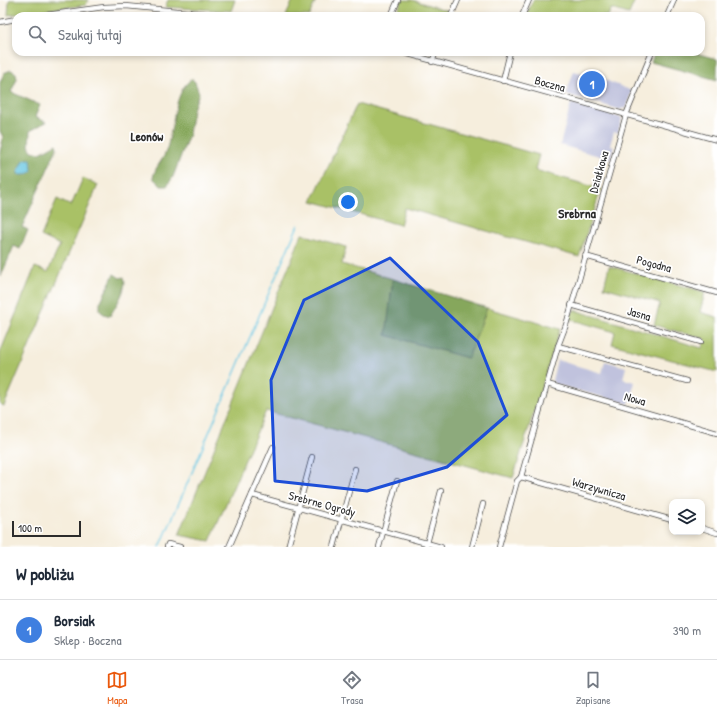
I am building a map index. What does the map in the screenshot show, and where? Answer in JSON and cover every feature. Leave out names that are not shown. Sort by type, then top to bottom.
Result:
[{"type":"street","points":[[393,12],[398,0]]},
{"type":"street","points":[[453,12],[458,0]]},
{"type":"street","points":[[524,12],[528,0]]},
{"type":"street","points":[[669,12],[674,0]]},
{"type":"street","points":[[68,12],[104,7],[126,6],[187,12]]},
{"type":"street","points":[[0,22],[12,20]]},
{"type":"street","name":"Boczna","points":[[413,56],[717,140]]},
{"type":"street","points":[[432,62],[434,56]]},
{"type":"street","points":[[503,81],[509,56]]},
{"type":"street","name":"Działkowa","points":[[521,477],[626,115],[650,56]]},
{"type":"street","name":"Pogodna","points":[[585,256],[717,293]]},
{"type":"street","name":"Jasna","points":[[571,305],[701,342]]},
{"type":"street","points":[[558,346],[687,381]]},
{"type":"street","name":"Nowa","points":[[547,384],[717,433]]},
{"type":"street","points":[[229,547],[273,447]]},
{"type":"street","points":[[288,547],[312,457]]},
{"type":"street","points":[[334,547],[355,469]]},
{"type":"street","points":[[499,547],[517,482],[521,477]]},
{"type":"street","name":"Warzywnicza","points":[[521,477],[669,519]]},
{"type":"street","points":[[379,547],[397,480]]},
{"type":"street","points":[[427,545],[441,491]]},
{"type":"street","name":"Srebrne Ogrody","points":[[252,495],[383,531],[427,545],[441,547]]},
{"type":"street","points":[[472,547],[484,504]]},
{"type":"street","points":[[705,529],[717,533]]},
{"type":"street","points":[[168,546],[180,547]]},
{"type":"highlighted area","points":[[390,258],[478,342],[507,415],[447,467],[367,491],[275,481],[271,380],[304,300]]},
{"type":"shaded area","points":[[574,71],[598,77],[632,91],[625,109],[622,108],[621,110],[566,94]]},
{"type":"shaded area","points":[[571,103],[622,118],[618,133],[614,132],[610,145],[614,146],[610,159],[560,145]]},
{"type":"shaded area","points":[[557,360],[602,373],[605,361],[626,367],[623,379],[635,382],[629,404],[554,384],[552,380]]},
{"type":"green space","points":[[9,0],[88,0],[86,5],[31,12],[12,12],[12,14],[8,15]]},
{"type":"green space","points":[[168,0],[235,0],[231,11],[165,7]]},
{"type":"green space","points":[[293,0],[316,0],[311,12],[288,12]]},
{"type":"green space","points":[[402,0],[412,0],[449,11],[449,12],[397,12]]},
{"type":"green space","points":[[533,0],[635,0],[630,12],[622,12],[611,9],[610,12],[528,12]]},
{"type":"green space","points":[[653,56],[705,56],[717,59],[717,80],[651,62]]},
{"type":"green space","points":[[11,70],[16,73],[17,79],[11,92],[40,105],[35,117],[46,122],[30,131],[29,146],[32,151],[40,153],[56,144],[57,148],[22,227],[28,230],[20,249],[14,246],[1,276],[0,153],[3,137],[0,131],[0,83],[4,73]]},
{"type":"green space","points":[[192,79],[195,82],[199,93],[193,109],[189,134],[173,177],[167,186],[161,186],[153,178],[167,147],[177,103],[185,85]]},
{"type":"green space","points":[[357,104],[539,155],[535,170],[601,189],[579,257],[405,208],[400,225],[312,201]]},
{"type":"green space","points":[[83,178],[98,185],[4,406],[0,404],[0,353],[35,267],[48,272],[60,245],[41,236],[57,199],[71,206]]},
{"type":"green space","points":[[302,234],[346,247],[342,264],[393,279],[387,335],[468,358],[487,308],[560,329],[513,478],[266,411],[210,541],[179,535]]},
{"type":"green space","points":[[609,266],[705,292],[700,312],[717,317],[717,372],[612,344],[615,332],[569,319],[574,310],[702,348],[705,339],[654,325],[660,303],[604,287]]},
{"type":"green space","points":[[114,274],[120,278],[124,277],[125,282],[121,297],[110,316],[100,311],[100,303]]},
{"type":"green space","points":[[393,279],[487,308],[468,358],[386,335]]},
{"type":"water","points":[[31,159],[32,171],[25,175],[18,174],[24,160]]},
{"type":"waterway","points":[[160,547],[298,225]]},
{"type":"place","name":"Borsiak","points":[[592,84]]},
{"type":"district","name":"Leonów","points":[[147,136]]},
{"type":"district","name":"Srebrna","points":[[577,213]]}]
